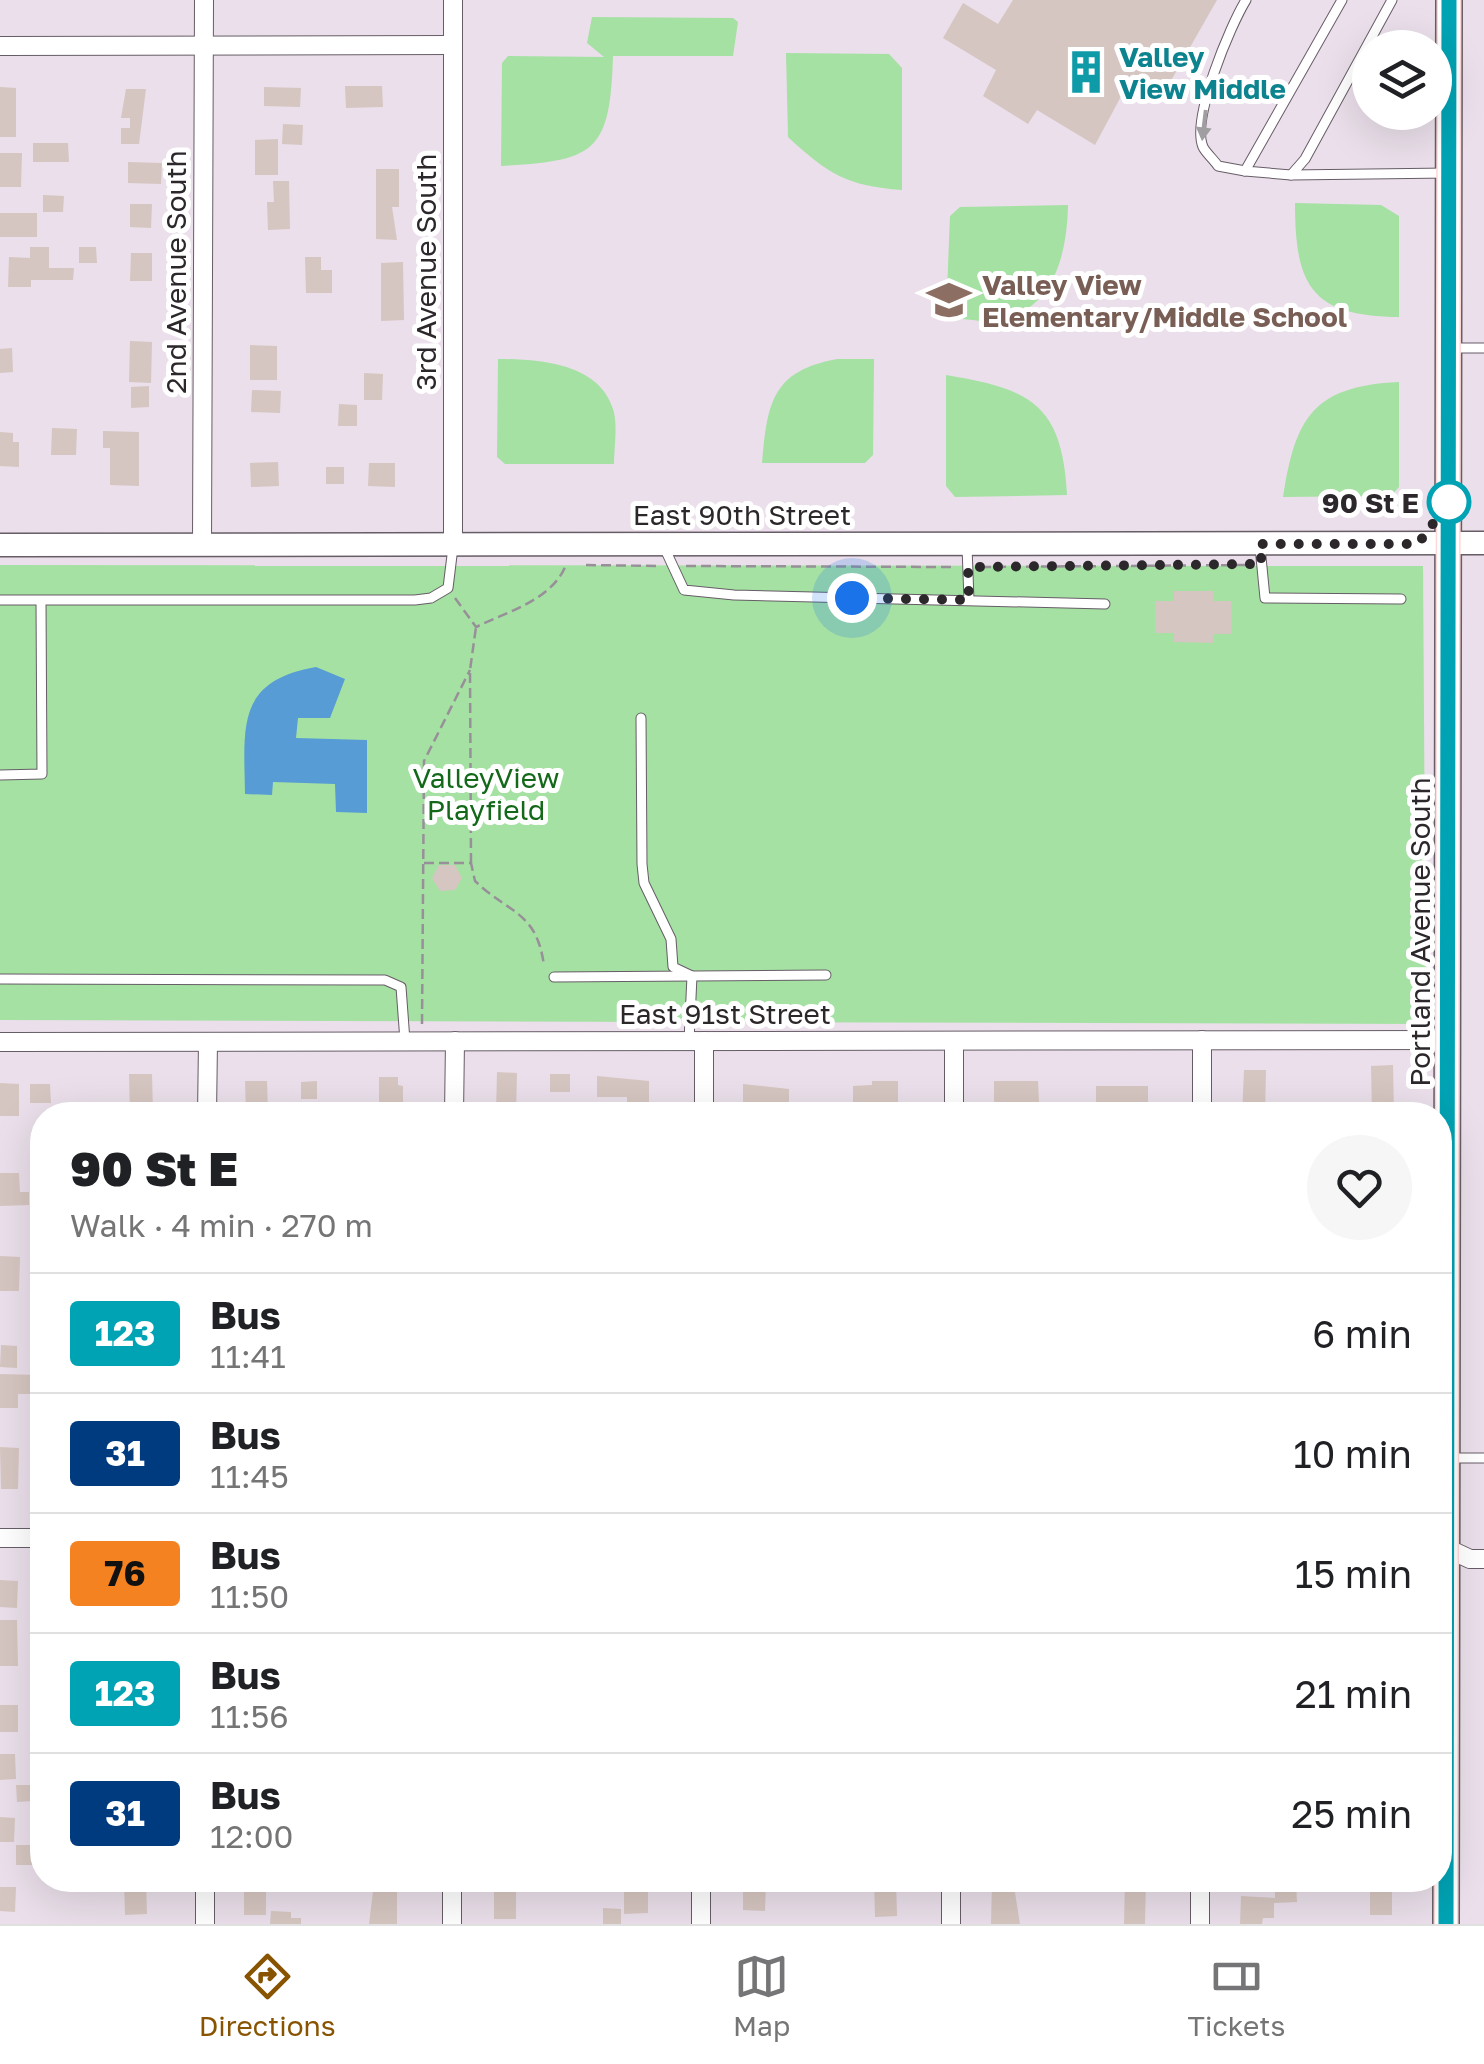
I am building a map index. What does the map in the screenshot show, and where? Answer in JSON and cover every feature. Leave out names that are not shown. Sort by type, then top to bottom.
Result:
[{"type":"main road","name":"Portland Avenue South","points":[[1449,0],[1449,1102]]},
{"type":"main road","name":"Portland Avenue South","points":[[1446,1892],[1446,1924]]},
{"type":"street","name":"2nd Avenue South","points":[[202,545],[204,0]]},
{"type":"street","name":"3rd Avenue South","points":[[453,0],[453,545]]},
{"type":"street","points":[[0,46],[453,46]]},
{"type":"street","name":"East 90th Street","points":[[0,545],[453,545],[668,555],[968,556],[1260,554],[1484,543]]},
{"type":"street","points":[[454,1040],[454,1102]]},
{"type":"street","points":[[697,1040],[703,1102]]},
{"type":"street","points":[[954,1040],[954,1102]]},
{"type":"street","points":[[1202,1040],[1202,1102]]},
{"type":"street","name":"East 91st Street","points":[[0,1042],[1449,1040]]},
{"type":"street","points":[[208,1042],[208,1102]]},
{"type":"street","points":[[0,1538],[30,1538]]},
{"type":"street","points":[[1452,1550],[1470,1558],[1484,1558]]},
{"type":"street","points":[[205,1892],[205,1924]]},
{"type":"street","points":[[452,1892],[452,1924]]},
{"type":"street","points":[[701,1892],[701,1924]]},
{"type":"street","points":[[950,1924],[951,1892]]},
{"type":"street","points":[[1200,1892],[1200,1924]]},
{"type":"lane","points":[[1246,0],[1224,43],[1202,124],[1202,145],[1218,166],[1290,174],[1449,173]]},
{"type":"lane","points":[[1244,171],[1342,0]]},
{"type":"lane","points":[[1290,174],[1305,159],[1392,0]]},
{"type":"lane","points":[[1449,348],[1484,348]]},
{"type":"lane","points":[[0,600],[416,600],[448,588],[453,545]]},
{"type":"lane","points":[[1260,554],[1265,598],[1401,599]]},
{"type":"lane","points":[[668,555],[684,590],[1105,604]]},
{"type":"lane","points":[[968,556],[969,600]]},
{"type":"lane","points":[[0,775],[42,774],[41,601]]},
{"type":"lane","points":[[641,718],[644,883],[664,918],[673,967],[692,976]]},
{"type":"lane","points":[[554,977],[826,975]]},
{"type":"lane","points":[[692,976],[697,1040]]},
{"type":"lane","points":[[0,978],[385,980],[402,987],[414,1041]]},
{"type":"lane","points":[[1452,1458],[1484,1458]]},
{"type":"path","points":[[584,565],[668,555],[1260,554]]},
{"type":"path","points":[[476,627],[545,594],[560,580],[566,565]]},
{"type":"path","points":[[448,588],[476,627],[470,670],[474,881],[526,918],[541,944],[546,974],[554,977]]},
{"type":"path","points":[[414,1041],[424,761],[470,670]]},
{"type":"path","points":[[422,862],[471,862]]},
{"type":"green space","points":[[592,17],[733,18],[738,22],[733,56],[613,56],[608,113],[592,145],[558,160],[501,166],[502,63],[508,56],[604,57],[587,43]]},
{"type":"green space","points":[[786,53],[889,54],[902,68],[902,190],[839,176],[788,137]]},
{"type":"green space","points":[[1295,203],[1381,205],[1399,216],[1399,317],[1346,311],[1314,291],[1299,256]]},
{"type":"green space","points":[[1068,205],[1060,261],[1044,294],[1031,306],[994,321],[946,317],[950,216],[960,207]]},
{"type":"green space","points":[[498,359],[565,367],[595,382],[613,409],[614,464],[505,464],[497,457]]},
{"type":"green space","points":[[837,359],[874,359],[873,455],[865,463],[762,463],[767,423],[777,393],[799,372]]},
{"type":"green space","points":[[946,375],[1000,387],[1036,406],[1049,420],[1058,439],[1067,495],[955,497],[946,486]]},
{"type":"green space","points":[[1399,382],[1399,487],[1391,496],[1283,497],[1294,446],[1314,411],[1347,390]]},
{"type":"green space","name":"ValleyView Playfield","points":[[0,565],[1423,566],[1426,1024],[0,1020]]},
{"type":"water","points":[[316,667],[345,679],[330,718],[298,718],[296,738],[367,740],[367,813],[336,812],[335,784],[273,782],[272,795],[245,794],[246,728],[258,695],[271,683]]},
{"type":"building","name":"Valley View Middle","points":[[1013,0],[1217,0],[1165,91],[1133,74],[1095,145],[1037,110],[1028,124],[983,96],[996,70],[943,38],[963,3],[998,24]]},
{"type":"building","points":[[345,86],[382,86],[383,107],[346,108]]},
{"type":"building","points":[[0,87],[16,88],[16,137],[0,137]]},
{"type":"building","points":[[264,87],[301,88],[300,107],[264,106]]},
{"type":"building","points":[[126,89],[146,89],[139,144],[121,144],[121,128],[130,128],[130,118],[121,118]]},
{"type":"building","points":[[283,124],[303,125],[302,145],[282,144]]},
{"type":"building","points":[[278,139],[278,175],[255,175],[255,140]]},
{"type":"building","points":[[33,143],[68,143],[69,162],[33,162]]},
{"type":"building","points":[[0,153],[22,153],[21,187],[0,187]]},
{"type":"building","points":[[128,162],[162,163],[161,184],[128,183]]},
{"type":"building","points":[[376,169],[399,169],[399,207],[392,207],[397,240],[376,239]]},
{"type":"building","points":[[273,181],[289,181],[290,229],[268,230],[267,202],[274,202]]},
{"type":"building","points":[[43,195],[64,196],[63,212],[43,212]]},
{"type":"building","points":[[130,204],[152,204],[151,228],[130,227]]},
{"type":"building","points":[[0,213],[37,213],[37,237],[0,237]]},
{"type":"building","points":[[30,247],[49,247],[49,268],[74,268],[73,280],[31,280],[31,287],[8,287],[9,257],[30,258]]},
{"type":"building","points":[[79,247],[96,247],[97,263],[79,263]]},
{"type":"building","points":[[131,253],[152,253],[152,281],[130,281]]},
{"type":"building","points":[[305,257],[321,257],[321,270],[332,270],[332,293],[306,293]]},
{"type":"building","points":[[403,262],[404,320],[381,321],[381,263]]},
{"type":"building","points":[[130,341],[152,342],[151,383],[129,382]]},
{"type":"building","points":[[250,345],[277,346],[277,380],[250,380]]},
{"type":"building","points":[[12,348],[13,372],[0,373],[0,349]]},
{"type":"building","points":[[364,373],[383,374],[382,400],[364,400]]},
{"type":"building","points":[[149,386],[149,407],[131,408],[131,387]]},
{"type":"building","points":[[252,390],[281,391],[280,413],[251,412]]},
{"type":"building","points":[[339,404],[357,405],[357,426],[338,426]]},
{"type":"building","points":[[52,428],[77,429],[76,455],[51,455]]},
{"type":"building","points":[[103,431],[139,432],[139,486],[110,485],[110,448],[103,448]]},
{"type":"building","points":[[0,432],[13,433],[13,442],[19,442],[19,467],[0,466]]},
{"type":"building","points":[[278,462],[279,486],[251,487],[250,463]]},
{"type":"building","points":[[369,463],[395,463],[395,487],[368,486]]},
{"type":"building","points":[[326,467],[344,467],[344,484],[326,484]]},
{"type":"building","points":[[1174,591],[1213,591],[1213,601],[1231,601],[1231,634],[1213,634],[1213,643],[1174,642],[1174,633],[1155,633],[1155,601],[1174,601]]},
{"type":"building","points":[[439,865],[455,865],[462,878],[455,890],[440,891],[432,878]]},
{"type":"building","points":[[1393,1065],[1394,1102],[1372,1102],[1371,1066]]},
{"type":"building","points":[[1244,1070],[1266,1070],[1265,1102],[1243,1102]]},
{"type":"building","points":[[497,1072],[517,1073],[516,1102],[496,1102]]},
{"type":"building","points":[[129,1074],[152,1074],[153,1102],[130,1102]]},
{"type":"building","points":[[550,1074],[570,1074],[570,1092],[550,1092]]},
{"type":"building","points":[[597,1076],[649,1081],[649,1102],[597,1097]]},
{"type":"building","points":[[379,1077],[398,1077],[398,1085],[403,1086],[403,1102],[379,1102]]},
{"type":"building","points":[[245,1081],[267,1081],[268,1102],[246,1102]]},
{"type":"building","points":[[317,1081],[317,1099],[301,1099],[301,1082]]},
{"type":"building","points":[[872,1081],[898,1081],[898,1102],[853,1102],[853,1086],[872,1085]]},
{"type":"building","points":[[994,1081],[1038,1081],[1039,1102],[994,1102]]},
{"type":"building","points":[[0,1083],[19,1084],[19,1116],[0,1116]]},
{"type":"building","points":[[30,1084],[50,1084],[51,1102],[30,1102]]},
{"type":"building","points":[[743,1084],[789,1089],[789,1102],[743,1102]]},
{"type":"building","points":[[1096,1086],[1148,1086],[1148,1102],[1096,1102]]},
{"type":"building","points":[[0,1173],[19,1173],[20,1192],[29,1192],[29,1205],[0,1206]]},
{"type":"building","points":[[0,1256],[20,1257],[19,1291],[0,1291]]},
{"type":"building","points":[[1,1345],[17,1346],[17,1368],[0,1367]]},
{"type":"building","points":[[0,1374],[30,1375],[30,1394],[18,1394],[18,1408],[0,1408]]},
{"type":"building","points":[[0,1447],[19,1448],[18,1489],[1,1489]]},
{"type":"building","points":[[0,1580],[18,1581],[17,1608],[0,1607]]},
{"type":"building","points":[[0,1620],[17,1620],[18,1666],[0,1666]]},
{"type":"building","points":[[0,1705],[18,1705],[18,1732],[0,1732]]},
{"type":"building","points":[[0,1754],[15,1754],[16,1779],[0,1780]]},
{"type":"building","points":[[16,1785],[30,1785],[30,1801],[17,1802]]},
{"type":"building","points":[[0,1817],[15,1818],[14,1842],[0,1842]]},
{"type":"building","points":[[16,1845],[30,1845],[30,1865],[16,1865]]},
{"type":"building","points":[[0,1887],[16,1887],[15,1912],[0,1911]]},
{"type":"building","points":[[124,1892],[146,1892],[147,1914],[125,1915]]},
{"type":"building","points":[[244,1892],[266,1892],[266,1915],[244,1915]]},
{"type":"building","points":[[373,1892],[397,1892],[397,1924],[369,1924]]},
{"type":"building","points":[[494,1892],[516,1892],[516,1919],[494,1919]]},
{"type":"building","points":[[624,1892],[648,1892],[648,1913],[624,1914]]},
{"type":"building","points":[[743,1892],[766,1892],[765,1911],[743,1910]]},
{"type":"building","points":[[874,1892],[896,1892],[897,1916],[875,1917]]},
{"type":"building","points":[[992,1892],[1015,1892],[1020,1924],[991,1924]]},
{"type":"building","points":[[1125,1892],[1146,1892],[1145,1924],[1124,1924]]},
{"type":"building","points":[[1275,1892],[1296,1892],[1297,1902],[1274,1903],[1274,1918],[1263,1918],[1262,1924],[1240,1924],[1241,1896],[1275,1898]]},
{"type":"building","points":[[1370,1892],[1392,1892],[1392,1915],[1370,1915]]},
{"type":"building","points":[[603,1908],[621,1909],[621,1924],[603,1924]]},
{"type":"building","points":[[271,1911],[291,1912],[291,1918],[301,1918],[301,1924],[270,1924]]},
{"type":"bus line","name":"123","points":[[1449,0],[1449,1102]]},
{"type":"bus line","name":"123","points":[[1446,1892],[1446,1924]]},
{"type":"place","name":"Valley View Middle","points":[[1086,72]]},
{"type":"place","name":"Valley View Elementary/Middle School","points":[[949,300]]},
{"type":"place","name":"90 St E","points":[[1449,502]]},
{"type":"route","points":[[852,598],[969,600],[968,567],[1262,564],[1259,544],[1418,544],[1449,502]]}]
